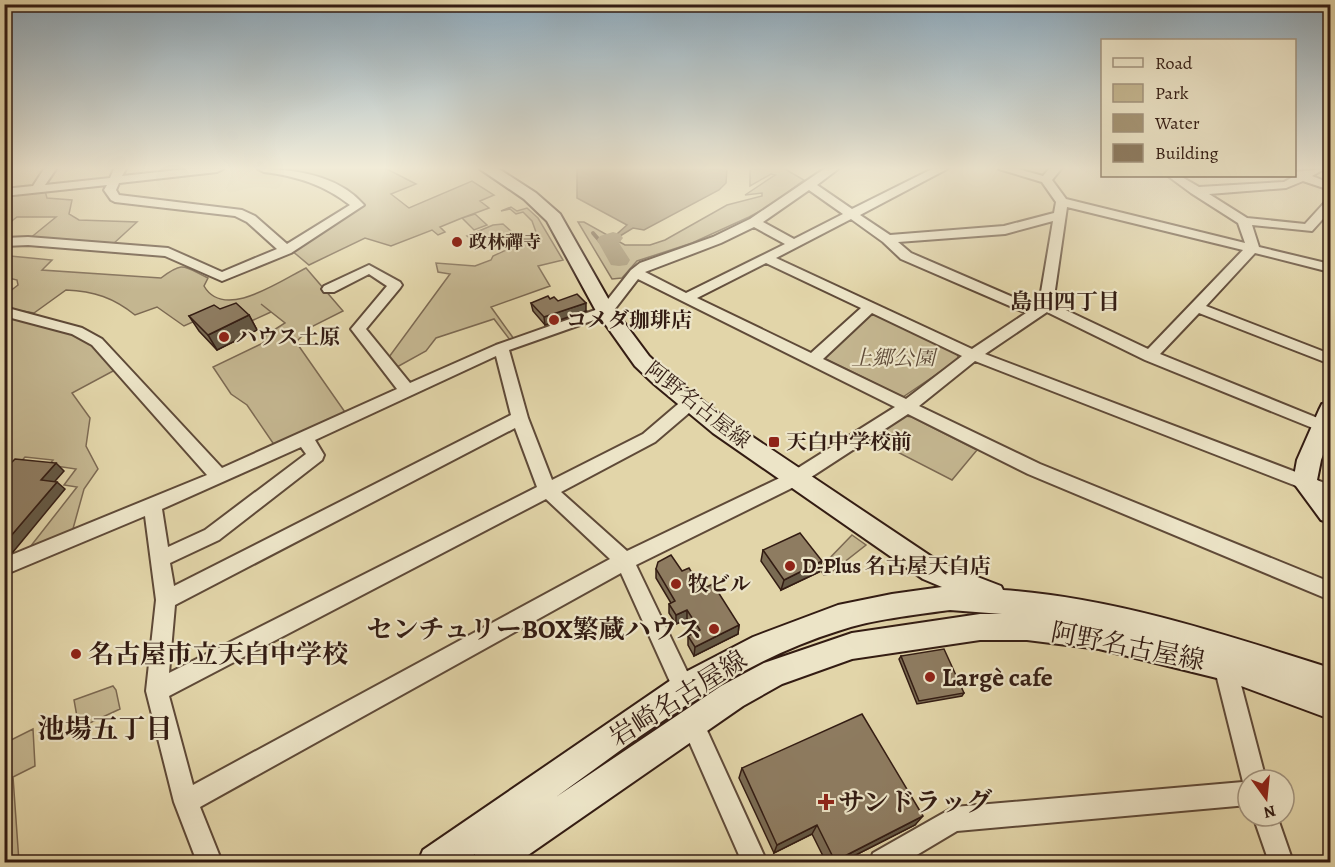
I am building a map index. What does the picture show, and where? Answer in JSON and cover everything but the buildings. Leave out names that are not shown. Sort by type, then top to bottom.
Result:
[{"type":"main road","name":"阿野名古屋線","points":[[545,209],[554,218],[606,311],[642,361],[690,403],[932,571],[1015,603]]},
{"type":"main road","points":[[1328,422],[1309,460],[1305,482],[1330,513]]},
{"type":"main road","name":"阿野名古屋線","points":[[932,571],[950,598],[953,631],[980,627],[1027,627],[1099,636],[1225,666],[1330,704]]},
{"type":"main road","name":"阿野名古屋線","points":[[950,598],[1015,603],[1106,617],[1219,646],[1330,682]]},
{"type":"main road","name":"岩崎名古屋線","points":[[435,862],[684,688],[763,646],[838,618],[892,606],[950,598]]},
{"type":"main road","name":"岩崎名古屋線","points":[[489,862],[732,696],[774,673],[852,646],[953,631]]},
{"type":"street","points":[[205,209],[238,213],[251,219],[286,250]]},
{"type":"street","points":[[4,242],[28,241],[168,252],[222,277],[286,250],[351,209]]},
{"type":"street","points":[[4,567],[219,477],[501,348],[606,311],[636,273],[645,266],[717,240],[754,222],[772,209]]},
{"type":"street","points":[[844,209],[887,238],[906,256],[1041,309],[1150,356],[1328,422]]},
{"type":"street","points":[[686,298],[859,209]]},
{"type":"street","points":[[887,238],[1005,230],[1060,209]]},
{"type":"street","points":[[186,802],[624,561],[796,478],[906,408],[973,355],[1041,309],[1061,209]]},
{"type":"street","points":[[1063,209],[1253,248],[1330,268]]},
{"type":"street","points":[[1226,209],[1244,221],[1308,228],[1325,209]]},
{"type":"street","points":[[1244,221],[1253,248]]},
{"type":"street","points":[[754,222],[795,244]]},
{"type":"street","points":[[1150,356],[1253,248]]},
{"type":"street","points":[[766,258],[973,355],[1330,492]]},
{"type":"street","points":[[329,289],[369,269],[394,285],[358,329],[407,391]]},
{"type":"street","points":[[636,273],[906,408],[1034,469],[1330,591]]},
{"type":"street","points":[[1196,307],[1330,359]]},
{"type":"street","points":[[812,360],[870,308]]},
{"type":"street","points":[[4,311],[77,331],[97,342],[219,477]]},
{"type":"street","points":[[501,348],[520,418],[547,490],[624,561],[684,688]]},
{"type":"street","points":[[157,691],[649,438],[690,403]]},
{"type":"street","points":[[166,600],[520,418]]},
{"type":"street","points":[[160,559],[212,535],[316,455],[304,438]]},
{"type":"street","points":[[152,506],[166,600],[157,691],[186,802],[209,862]]},
{"type":"street","points":[[1225,666],[1251,768]]},
{"type":"street","points":[[692,723],[755,862]]},
{"type":"street","points":[[882,862],[954,819],[1236,794]]},
{"type":"street","points":[[1269,828],[1281,862]]},
{"type":"green space","points":[[4,209],[70,209],[69,214],[79,220],[137,222],[113,244],[29,239],[56,217],[17,217],[5,226]]},
{"type":"green space","points":[[357,209],[485,209],[440,227],[445,232],[438,235],[432,230],[391,246],[365,238],[309,265],[291,250]]},
{"type":"green space","points":[[511,209],[529,209],[538,218],[563,260],[538,266],[550,286],[491,307],[514,339],[510,340],[494,319],[436,338],[426,351],[397,367],[389,357],[450,274],[438,272],[436,263],[475,266],[517,245],[521,239],[536,232],[532,221],[523,212],[516,214]]},
{"type":"green space","points":[[719,209],[763,209],[692,243],[637,261],[622,278],[612,279],[578,222],[584,222],[625,245],[650,245],[665,240]]},
{"type":"green space","points":[[475,214],[487,225],[474,230],[462,218]]},
{"type":"green space","points":[[503,224],[513,233],[513,237],[471,239],[467,236],[493,225]]},
{"type":"green space","points":[[10,256],[52,260],[42,270],[161,278],[179,267],[184,267],[208,278],[204,286],[213,296],[225,300],[253,295],[306,268],[343,311],[311,327],[296,342],[347,415],[275,446],[247,405],[231,394],[213,367],[263,343],[266,335],[285,323],[261,304],[271,312],[249,322],[215,312],[184,326],[157,307],[135,315],[111,300],[95,294],[76,291],[66,290],[34,313],[5,308],[5,295],[18,285],[17,280],[5,277],[5,258]]},
{"type":"green space","name":"上郷公園","points":[[874,314],[957,354],[959,359],[903,397],[826,359],[823,354],[868,315]]},
{"type":"green space","points":[[5,315],[72,334],[93,345],[115,370],[72,393],[90,418],[86,446],[98,469],[84,489],[71,536],[23,556],[77,487],[64,485],[76,469],[49,465],[53,460],[25,457],[5,479]]},
{"type":"green space","points":[[905,416],[912,417],[977,450],[952,480],[872,439]]},
{"type":"green space","points":[[852,535],[866,545],[829,574],[824,575],[800,545],[801,542],[821,567]]},
{"type":"green space","points":[[113,686],[120,709],[79,728],[74,700]]},
{"type":"green space","points":[[33,729],[35,766],[13,777],[19,862],[5,862],[5,743]]},
{"type":"water","points":[[598,209],[683,209],[644,230],[633,228],[620,236],[617,234],[627,225]]},
{"type":"waterway","points":[[593,233],[605,247]]},
{"type":"waterway","points":[[613,238],[607,240],[619,260]]},
{"type":"place","name":"政林禪寺","points":[[457,242]]},
{"type":"place","name":"コメダ珈琲店","points":[[554,320]]},
{"type":"place","name":"ハウス土原","points":[[224,337]]},
{"type":"place","name":"天白中学校前","points":[[774,442]]},
{"type":"place","name":"D-Plus 名古屋天白店","points":[[790,566]]},
{"type":"place","name":"牧ビル","points":[[676,584]]},
{"type":"place","name":"センチュリーBOX繁蔵ハウス","points":[[714,629]]},
{"type":"place","name":"名古屋市立天白中学校","points":[[76,654]]},
{"type":"place","name":"Largè cafe","points":[[930,677]]},
{"type":"place","name":"サンドラッグ","points":[[826,802]]},
{"type":"district","name":"島田四丁目","points":[[1065,301]]},
{"type":"district","name":"池場五丁目","points":[[105,729]]}]
